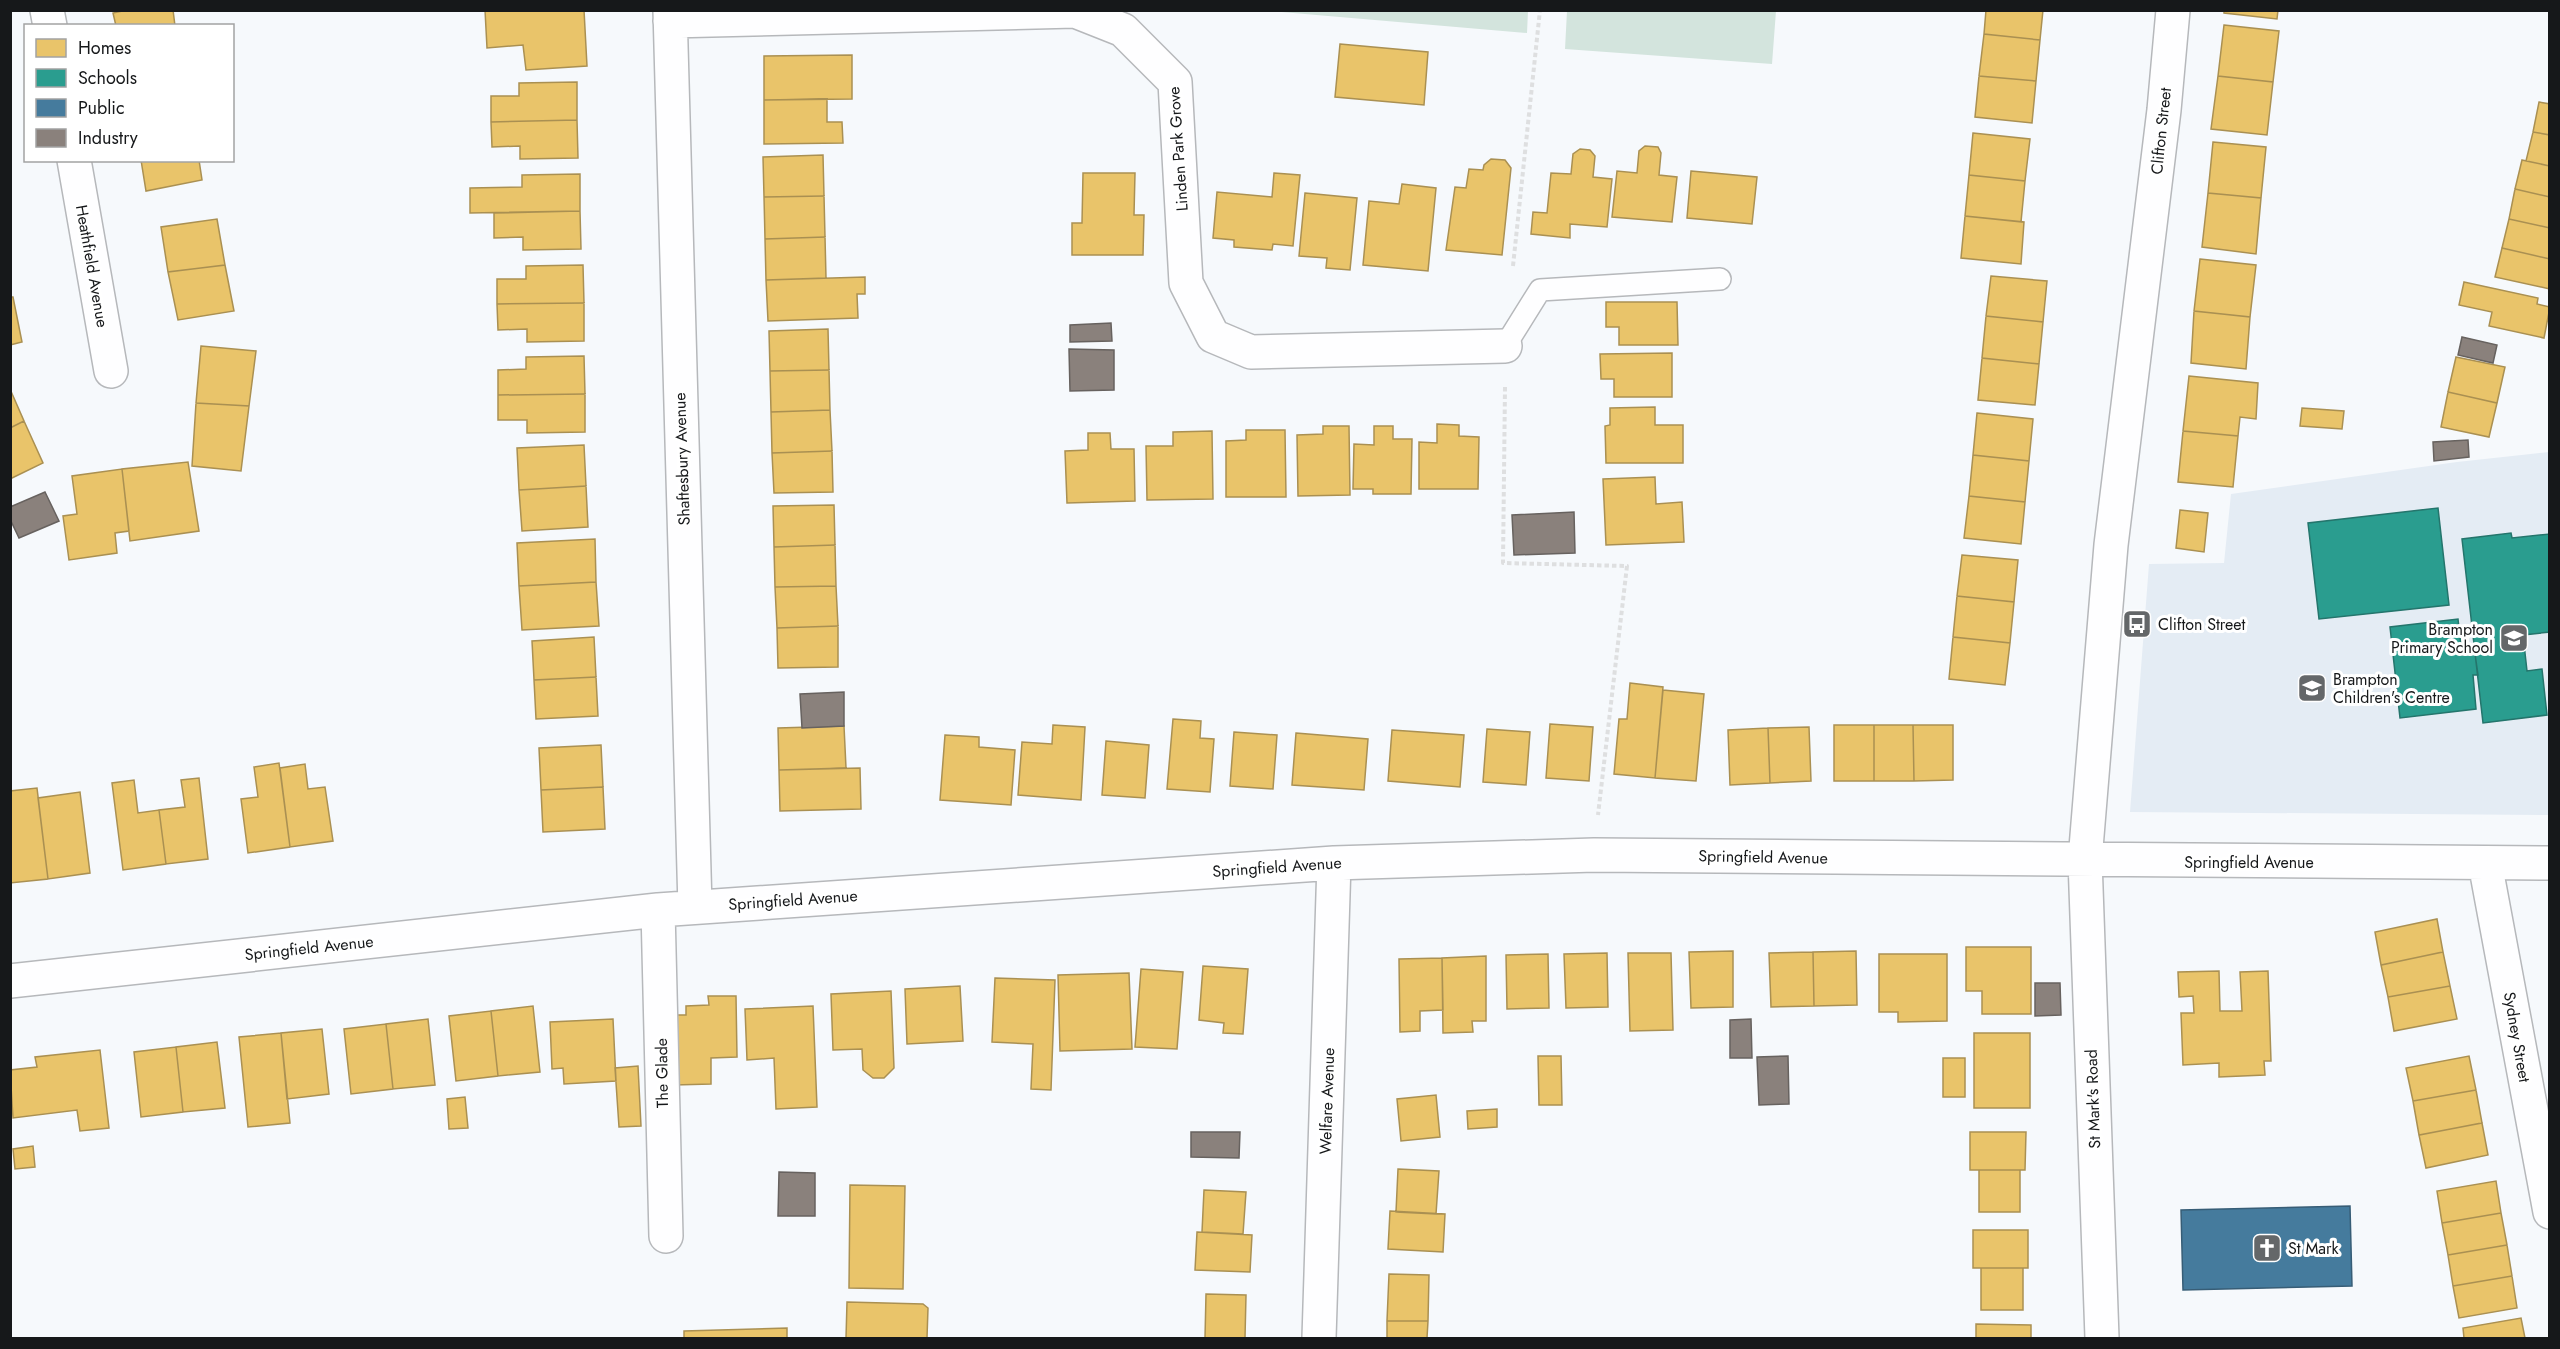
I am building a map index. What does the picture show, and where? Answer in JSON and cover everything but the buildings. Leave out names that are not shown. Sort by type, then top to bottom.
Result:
[{"type":"street","name":"Clifton Street","points":[[2085,860],[2111,545],[2162,122],[2173,10]]},
{"type":"street","name":"Linden Park Grove","points":[[670,16],[1075,11],[1123,30],[1175,82],[1186,283],[1213,336],[1251,352],[1505,346]]},
{"type":"street","name":"Shaftesbury Avenue","points":[[670,16],[695,907]]},
{"type":"street","name":"Heathfield Avenue","points":[[74,162],[111,371]]},
{"type":"street","name":"Springfield Avenue","points":[[10,981],[658,910],[1334,863],[1594,855],[2550,863]]},
{"type":"street","name":"St Mark's Road","points":[[2085,860],[2102,1338]]},
{"type":"street","name":"Welfare Avenue","points":[[1319,1338],[1334,863]]},
{"type":"street","name":"Sydney Street","points":[[2486,863],[2550,1212]]},
{"type":"street","name":"The Glade","points":[[658,910],[666,1236]]},
{"type":"lane","points":[[1505,346],[1540,290],[1720,279]]},
{"type":"path","points":[[1512,277],[1540,10]]},
{"type":"path","points":[[1505,346],[1503,563],[1627,566],[1594,855]]},
{"type":"shaded area","points":[[1259,10],[1528,10],[1528,11],[1527,33]]},
{"type":"shaded area","points":[[1567,11],[1776,11],[1772,64],[1565,49]]},
{"type":"shaded area","name":"Brampton Children's Centre","points":[[2549,452],[2549,815],[2130,812],[2149,564],[2224,563],[2231,494],[2457,462]]},
{"type":"place","name":"Clifton Street","points":[[2137,624]]},
{"type":"place","name":"Brampton Primary School","points":[[2514,638]]},
{"type":"place","name":"Brampton Children's Centre","points":[[2312,688]]},
{"type":"place","name":"St Mark","points":[[2267,1248]]}]
